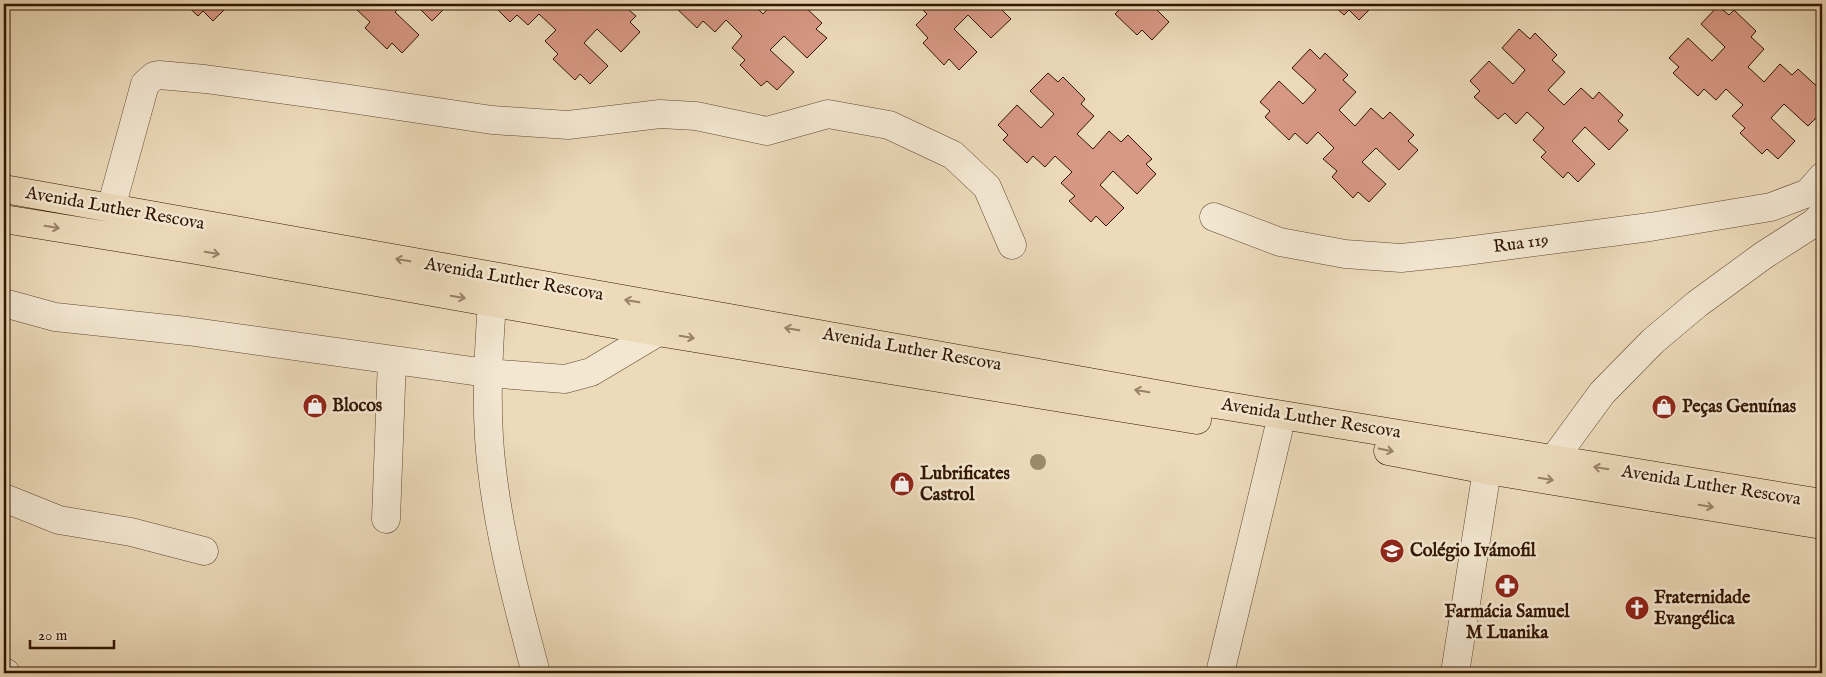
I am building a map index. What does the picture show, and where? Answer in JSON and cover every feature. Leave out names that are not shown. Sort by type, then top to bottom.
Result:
[{"type":"main road","name":"Avenida Luther Rescova","points":[[4,189],[1197,401],[1822,503]]},
{"type":"main road","name":"Avenida Luther Rescova","points":[[4,219],[196,250],[658,332],[1278,432],[1488,470],[1822,525]]},
{"type":"street","points":[[111,208],[145,84],[154,76],[159,75],[205,79],[492,120],[568,125],[660,114],[696,116],[767,131],[828,114],[889,125],[953,154],[987,187],[1012,245]]},
{"type":"street","name":"Rua 119","points":[[1214,217],[1280,242],[1345,254],[1401,258],[1650,227],[1771,208],[1808,193],[1822,178]]},
{"type":"street","points":[[1553,460],[1602,394],[1653,341],[1764,255],[1814,223],[1822,215]]},
{"type":"street","points":[[4,303],[55,317],[186,331],[487,373],[565,379],[590,372],[658,332]]},
{"type":"street","points":[[492,303],[487,373],[492,469],[512,584],[536,673]]},
{"type":"street","points":[[386,519],[392,360]]},
{"type":"street","points":[[1220,673],[1278,432]]},
{"type":"street","points":[[1455,673],[1488,470]]},
{"type":"street","points":[[4,498],[59,520],[131,532],[204,551]]},
{"type":"building","points":[[185,4],[230,4],[213,21],[203,11],[198,16]]},
{"type":"building","points":[[363,4],[403,4],[395,12],[419,35],[402,53],[392,43],[387,49],[365,28],[370,22],[357,10]]},
{"type":"building","points":[[415,4],[449,4],[432,21]]},
{"type":"building","points":[[492,4],[573,4],[576,7],[580,4],[622,4],[636,16],[630,22],[640,32],[621,52],[597,29],[584,43],[608,66],[590,84],[580,74],[575,80],[553,59],[558,54],[545,41],[556,30],[539,14],[528,25],[517,15],[510,22]]},
{"type":"building","points":[[674,4],[753,4],[763,14],[772,4],[788,4],[791,7],[794,4],[802,4],[822,23],[816,29],[827,38],[807,58],[784,36],[770,50],[794,72],[777,90],[767,81],[761,86],[740,65],[745,60],[732,48],[742,36],[726,20],[715,32],[703,21],[697,28]]},
{"type":"building","points":[[917,4],[1006,4],[1001,9],[1011,19],[991,38],[968,15],[954,29],[977,52],[959,70],[949,59],[944,65],[923,43],[928,38],[916,25],[927,14]]},
{"type":"building","points":[[1114,4],[1151,4],[1169,22],[1152,40],[1142,30],[1137,35],[1115,14],[1120,9]]},
{"type":"building","points":[[1332,4],[1375,4],[1359,20],[1349,10],[1344,15]]},
{"type":"building","points":[[1718,6],[1729,15],[1734,10],[1756,31],[1751,37],[1764,49],[1748,67],[1764,82],[1780,64],[1792,75],[1798,69],[1822,91],[1817,97],[1822,102],[1822,112],[1808,126],[1784,104],[1771,118],[1795,141],[1778,159],[1767,149],[1762,154],[1740,133],[1745,128],[1732,116],[1743,105],[1726,89],[1716,100],[1704,89],[1698,96],[1673,73],[1679,67],[1669,58],[1688,38],[1712,61],[1725,47],[1701,24]]},
{"type":"building","points":[[1519,29],[1530,39],[1535,33],[1557,55],[1552,60],[1565,72],[1548,90],[1564,105],[1581,88],[1593,99],[1599,92],[1623,115],[1618,121],[1628,130],[1609,150],[1585,127],[1572,141],[1595,164],[1578,182],[1568,172],[1563,178],[1541,157],[1546,152],[1533,140],[1544,128],[1527,112],[1516,124],[1505,113],[1498,119],[1474,97],[1480,91],[1470,81],[1489,61],[1513,84],[1525,70],[1502,48]]},
{"type":"building","points":[[1310,49],[1320,59],[1325,53],[1348,75],[1343,80],[1356,92],[1339,110],[1355,126],[1371,108],[1383,119],[1390,112],[1414,135],[1408,141],[1418,150],[1399,170],[1376,148],[1362,162],[1386,184],[1369,202],[1358,192],[1353,198],[1332,177],[1337,171],[1323,159],[1334,148],[1318,132],[1307,144],[1295,133],[1289,140],[1265,117],[1270,111],[1260,102],[1279,81],[1303,104],[1316,90],[1292,68]]},
{"type":"building","points":[[1048,73],[1058,82],[1063,77],[1085,99],[1081,104],[1094,116],[1077,134],[1093,149],[1109,131],[1121,142],[1128,135],[1152,159],[1146,164],[1156,174],[1137,194],[1113,171],[1100,185],[1124,208],[1106,226],[1096,216],[1091,222],[1069,201],[1075,196],[1061,183],[1072,172],[1055,156],[1045,167],[1033,156],[1027,163],[1003,140],[1008,135],[998,125],[1017,105],[1041,128],[1054,114],[1030,91]]},
{"type":"place","name":"Blocos","points":[[315,406]]},
{"type":"place","name":"Peças Genuínas","points":[[1664,407]]},
{"type":"place","name":"Lubrificates Castrol","points":[[902,484]]},
{"type":"place","name":"Colégio Ivámofil","points":[[1392,551]]},
{"type":"place","name":"Farmácia Samuel M Luanika","points":[[1507,586]]},
{"type":"place","name":"Fraternidade Evangélica","points":[[1637,608]]}]
